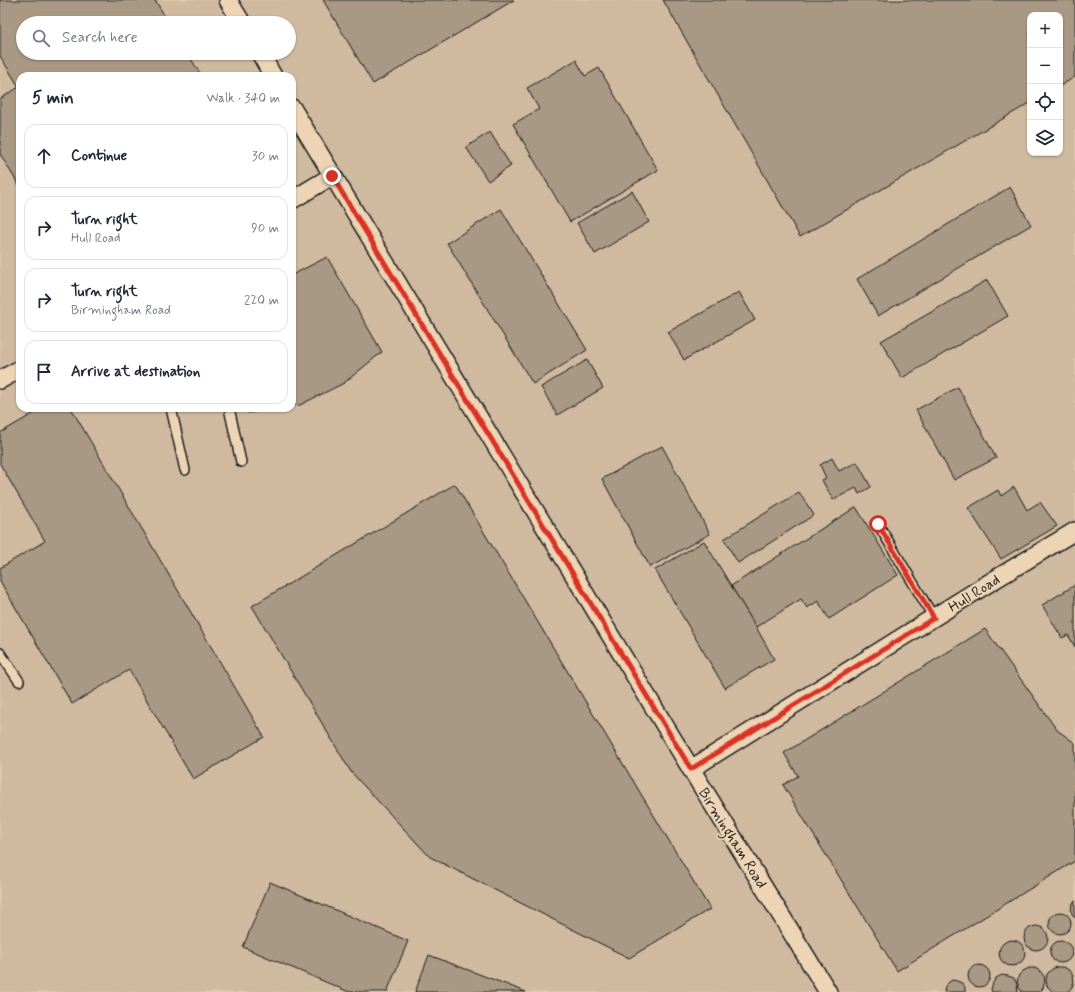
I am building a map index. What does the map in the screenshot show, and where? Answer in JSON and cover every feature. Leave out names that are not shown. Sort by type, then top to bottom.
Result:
[{"type":"street","points":[[228,0],[238,16]]},
{"type":"street","points":[[264,60],[271,72]]},
{"type":"street","name":"Birmingham Road","points":[[296,115],[691,769],[828,992]]},
{"type":"street","points":[[296,198],[332,176]]},
{"type":"street","points":[[0,380],[16,371]]},
{"type":"street","name":"Hull Road","points":[[691,769],[1075,531]]},
{"type":"lane","points":[[172,412],[185,470]]},
{"type":"lane","points":[[230,412],[241,462]]},
{"type":"lane","points":[[878,524],[934,618]]},
{"type":"lane","points":[[0,653],[19,680]]},
{"type":"shaded area","points":[[0,0],[1075,0],[1075,992],[0,992]]},
{"type":"building","points":[[0,0],[155,0],[165,16],[16,16],[16,60],[192,60],[199,72],[16,72],[16,82],[0,56]]},
{"type":"building","points":[[323,0],[514,0],[373,84]]},
{"type":"building","points":[[663,0],[1075,0],[1075,77],[1063,84],[1063,12],[1027,12],[1027,105],[800,237]]},
{"type":"building","points":[[576,60],[585,76],[599,68],[658,170],[570,222],[513,124],[539,109],[527,88]]},
{"type":"building","points":[[16,89],[16,180],[0,154],[0,99]]},
{"type":"building","points":[[490,132],[511,166],[488,181],[466,147]]},
{"type":"building","points":[[1010,187],[1031,225],[878,316],[857,279]]},
{"type":"building","points":[[632,191],[649,222],[595,254],[577,223]]},
{"type":"building","points":[[501,209],[587,350],[533,384],[447,243]]},
{"type":"building","points":[[327,257],[382,352],[344,383],[300,405],[296,406],[296,273]]},
{"type":"building","points":[[987,280],[1008,316],[902,378],[881,341]]},
{"type":"building","points":[[739,292],[755,320],[684,360],[668,332]]},
{"type":"building","points":[[587,360],[603,388],[557,415],[541,387]]},
{"type":"building","points":[[958,387],[996,458],[954,480],[916,410]]},
{"type":"building","points":[[36,412],[73,412],[264,737],[193,779],[129,670],[72,704],[0,581],[0,568],[45,541],[0,464],[0,433]]},
{"type":"building","points":[[662,446],[710,534],[650,567],[602,479]]},
{"type":"building","points":[[832,458],[839,471],[857,462],[871,487],[859,494],[856,488],[833,500],[822,480],[826,478],[820,465]]},
{"type":"building","points":[[455,484],[710,909],[629,958],[430,857],[351,772],[252,606]]},
{"type":"building","points":[[1014,487],[1027,510],[1040,502],[1057,526],[1001,559],[968,508],[998,490],[1001,496]]},
{"type":"building","points":[[799,492],[814,515],[738,563],[724,539]]},
{"type":"building","points":[[856,507],[898,575],[829,619],[818,601],[807,608],[801,599],[756,627],[731,586]]},
{"type":"building","points":[[704,541],[774,659],[725,688],[655,570]]},
{"type":"building","points":[[1075,585],[1075,647],[1068,635],[1062,638],[1042,605]]},
{"type":"building","points":[[985,629],[1057,730],[1075,743],[1075,861],[897,971],[783,785],[798,776],[784,753]]},
{"type":"building","points":[[270,882],[408,941],[387,992],[349,992],[243,947]]},
{"type":"building","points":[[1075,900],[1075,918],[1072,914],[1071,908]]},
{"type":"building","points":[[1060,912],[1068,915],[1071,923],[1068,931],[1060,934],[1052,931],[1049,923],[1052,915]]},
{"type":"building","points":[[1036,926],[1045,929],[1048,938],[1045,947],[1036,950],[1027,947],[1024,938],[1027,929]]},
{"type":"building","points":[[1012,940],[1021,944],[1025,953],[1021,962],[1012,966],[1003,962],[999,953],[1003,944]]},
{"type":"building","points":[[1061,941],[1069,944],[1072,952],[1069,960],[1061,963],[1053,960],[1050,952],[1053,944]]},
{"type":"building","points":[[429,955],[526,992],[415,992]]},
{"type":"building","points":[[979,965],[987,968],[990,976],[987,984],[979,987],[971,984],[968,976],[971,968]]},
{"type":"building","points":[[1063,967],[1069,970],[1073,975],[1074,981],[1068,992],[1053,992],[1047,986],[1047,974],[1052,969]]},
{"type":"building","points":[[1029,968],[1035,968],[1044,976],[1045,982],[1040,992],[1022,992],[1019,988],[1017,982],[1019,975]]},
{"type":"building","points":[[1002,975],[1014,978],[1017,984],[1018,992],[992,992],[991,989],[993,983],[996,978]]},
{"type":"building","points":[[952,980],[962,983],[965,987],[965,992],[944,992],[945,986]]},
{"type":"route","points":[[332,176],[691,769],[934,618],[878,524]]}]
